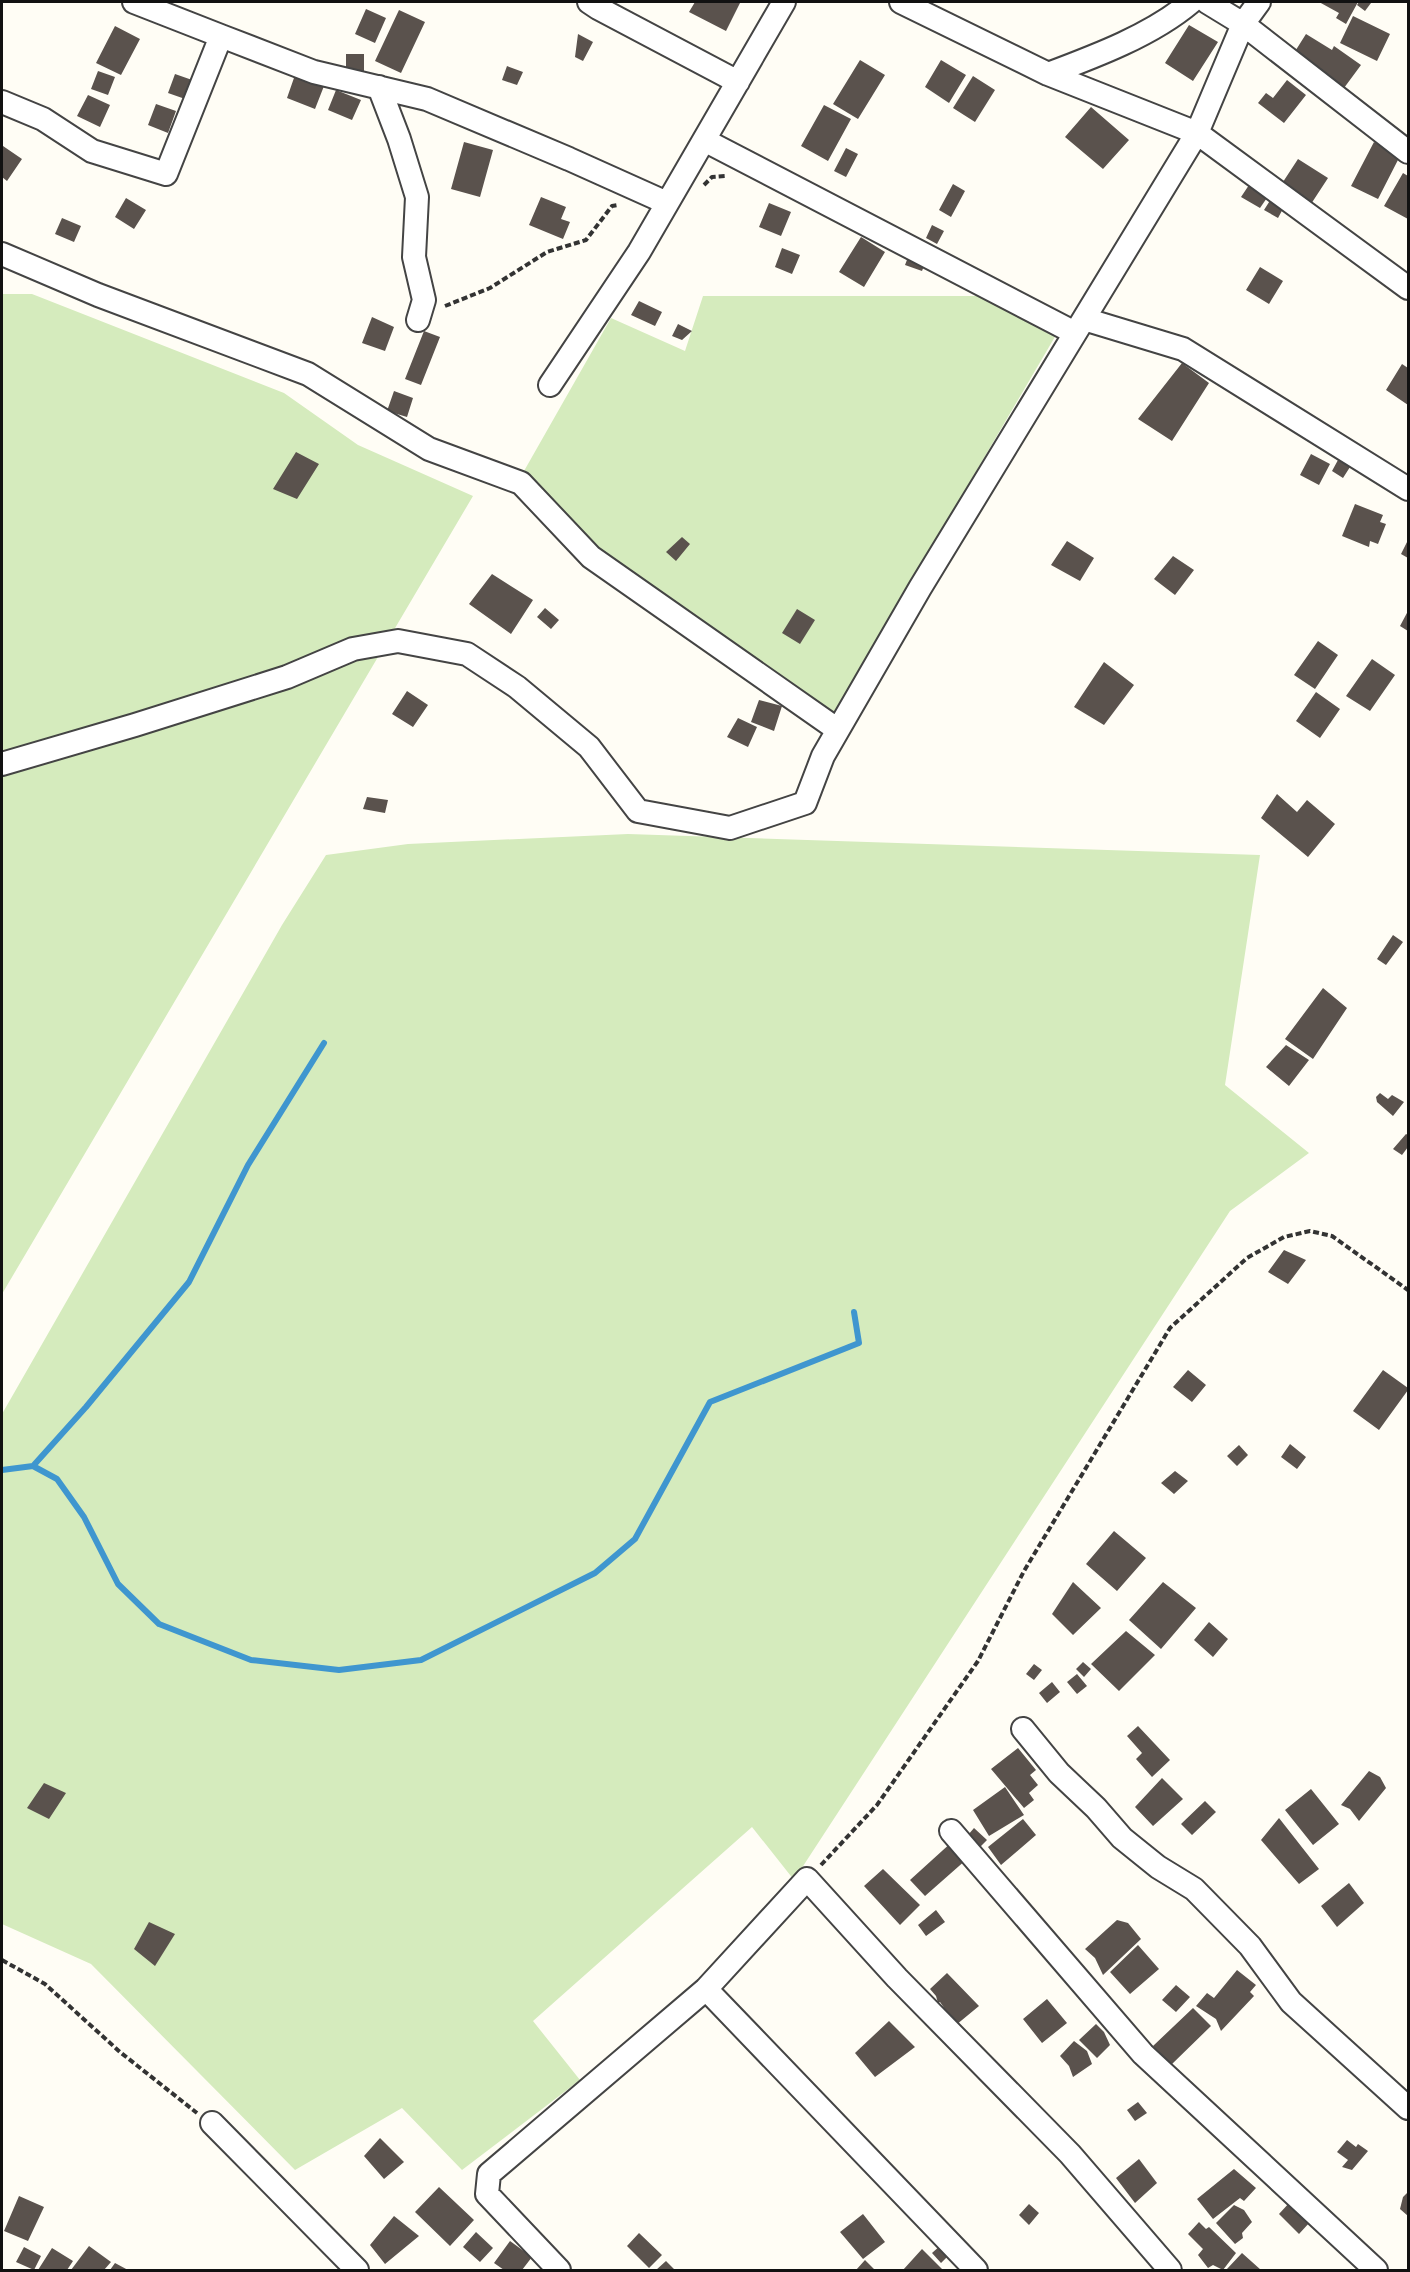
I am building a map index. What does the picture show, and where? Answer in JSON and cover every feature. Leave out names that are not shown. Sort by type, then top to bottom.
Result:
[{"type":"street","points":[[134,2],[314,72],[427,99],[569,159],[667,204]]},
{"type":"street","points":[[589,2],[662,44],[738,82]]},
{"type":"street","points":[[550,386],[639,252],[784,2]]},
{"type":"street","points":[[901,2],[1048,74],[1197,133],[1408,288]]},
{"type":"street","points":[[1048,74],[1092,57],[1173,17],[1191,2]]},
{"type":"street","points":[[1207,2],[1244,24],[1408,152]]},
{"type":"street","points":[[2,764],[113,732],[287,677],[353,649],[398,641],[467,654],[517,687],[589,747],[638,811],[730,828],[805,803],[823,756],[920,588],[1197,133],[1244,24],[1259,2]]},
{"type":"street","points":[[2,102],[42,119],[92,151],[166,174],[221,36]]},
{"type":"street","points":[[379,87],[399,139],[417,197],[414,257],[423,300],[418,320]]},
{"type":"street","points":[[704,140],[1079,326],[1183,349],[1408,489]]},
{"type":"street","points":[[2,254],[98,295],[308,374],[429,449],[521,483],[591,557],[838,730]]},
{"type":"street","points":[[1023,1729],[1059,1773],[1122,1838],[1158,1867],[1194,1889],[1250,1946],[1291,2002],[1408,2108]]},
{"type":"street","points":[[951,1831],[1143,2054],[1376,2271]]},
{"type":"street","points":[[559,2271],[487,2194],[489,2174],[706,1989],[807,1879],[897,1978],[1070,2154],[1170,2271]]},
{"type":"street","points":[[706,1989],[976,2271]]},
{"type":"street","points":[[212,2123],[357,2271]]},
{"type":"path","points":[[699,191],[712,177],[766,172]]},
{"type":"path","points":[[418,320],[444,306],[490,288],[547,252],[586,240],[612,206],[623,205]]},
{"type":"path","points":[[807,1879],[877,1805],[978,1661],[1024,1571],[1170,1328],[1246,1258],[1284,1237],[1310,1231],[1332,1236],[1408,1290]]},
{"type":"path","points":[[2,1960],[45,1984],[154,2081],[212,2123]]},
{"type":"green space","points":[[2,294],[32,294],[284,393],[358,445],[473,496],[2,1294]]},
{"type":"green space","points":[[703,296],[985,296],[1056,335],[834,714],[598,550],[524,471],[611,318],[685,351]]},
{"type":"green space","points":[[628,834],[1260,855],[1225,1085],[1309,1153],[1230,1211],[794,1880],[752,1827],[533,2021],[580,2080],[462,2170],[402,2108],[295,2170],[91,1964],[2,1924],[2,1414],[282,925],[326,855],[408,844]]},
{"type":"building","points":[[695,2],[740,3],[726,31],[689,12]]},
{"type":"building","points":[[1319,2],[1358,2],[1346,24],[1336,18],[1339,13]]},
{"type":"building","points":[[1359,2],[1371,3],[1365,11],[1357,5]]},
{"type":"building","points":[[366,9],[386,18],[375,43],[355,34]]},
{"type":"building","points":[[399,10],[425,22],[401,73],[375,61]]},
{"type":"building","points":[[1353,16],[1390,34],[1377,61],[1340,43]]},
{"type":"building","points":[[1189,25],[1218,42],[1193,81],[1165,63]]},
{"type":"building","points":[[115,26],[140,39],[121,75],[96,63]]},
{"type":"building","points":[[578,34],[593,42],[583,61],[575,57]]},
{"type":"building","points":[[1306,34],[1332,50],[1334,46],[1361,65],[1344,88],[1294,53]]},
{"type":"building","points":[[346,54],[364,54],[364,72],[346,72]]},
{"type":"building","points":[[860,60],[885,75],[858,119],[833,104]]},
{"type":"building","points":[[941,60],[966,75],[949,103],[925,87]]},
{"type":"building","points":[[507,66],[523,72],[517,85],[502,80]]},
{"type":"building","points":[[98,71],[115,77],[108,95],[91,89]]},
{"type":"building","points":[[175,74],[195,81],[188,100],[168,93]]},
{"type":"building","points":[[295,75],[324,86],[315,109],[287,98]]},
{"type":"building","points":[[973,76],[995,90],[975,122],[953,108]]},
{"type":"building","points":[[1287,80],[1306,95],[1284,123],[1258,103],[1266,93],[1273,98]]},
{"type":"building","points":[[336,90],[361,100],[352,120],[328,110]]},
{"type":"building","points":[[88,95],[110,105],[100,127],[77,116]]},
{"type":"building","points":[[156,104],[176,111],[168,133],[148,125]]},
{"type":"building","points":[[824,105],[851,119],[828,161],[801,146]]},
{"type":"building","points":[[1091,107],[1129,140],[1103,169],[1065,137]]},
{"type":"building","points":[[464,142],[493,150],[480,197],[451,189]]},
{"type":"building","points":[[1374,142],[1400,156],[1378,199],[1351,186]]},
{"type":"building","points":[[3,146],[22,159],[7,181],[2,177]]},
{"type":"building","points":[[846,148],[858,154],[846,177],[834,171]]},
{"type":"building","points":[[1298,159],[1328,178],[1311,204],[1281,185]]},
{"type":"building","points":[[1403,173],[1408,176],[1408,219],[1384,206]]},
{"type":"building","points":[[1253,179],[1271,192],[1260,208],[1241,197]]},
{"type":"building","points":[[953,184],[965,191],[951,217],[939,210]]},
{"type":"building","points":[[541,197],[566,207],[561,219],[570,222],[563,239],[529,225]]},
{"type":"building","points":[[126,198],[146,210],[134,229],[115,217]]},
{"type":"building","points":[[1271,199],[1284,207],[1278,218],[1264,210]]},
{"type":"building","points":[[769,203],[791,212],[781,236],[759,227]]},
{"type":"building","points":[[62,218],[81,226],[74,242],[55,234]]},
{"type":"building","points":[[932,225],[944,231],[937,244],[926,238]]},
{"type":"building","points":[[861,237],[885,252],[864,287],[839,272]]},
{"type":"building","points":[[782,248],[800,255],[792,274],[775,267]]},
{"type":"building","points":[[910,252],[927,258],[922,271],[905,265]]},
{"type":"building","points":[[1260,267],[1283,281],[1269,304],[1246,290]]},
{"type":"building","points":[[639,301],[662,312],[655,326],[631,315]]},
{"type":"building","points":[[372,317],[394,327],[385,351],[362,343]]},
{"type":"building","points":[[678,324],[692,331],[682,340],[672,336]]},
{"type":"building","points":[[424,331],[440,337],[421,385],[405,379]]},
{"type":"building","points":[[1182,363],[1209,383],[1172,441],[1138,419]]},
{"type":"building","points":[[1402,364],[1408,368],[1408,405],[1386,390]]},
{"type":"building","points":[[394,391],[413,398],[407,417],[387,411]]},
{"type":"building","points":[[296,452],[319,464],[297,499],[273,489]]},
{"type":"building","points":[[1311,454],[1330,464],[1319,485],[1300,475]]},
{"type":"building","points":[[1338,460],[1350,467],[1343,478],[1332,471]]},
{"type":"building","points":[[1355,504],[1383,515],[1380,522],[1386,524],[1378,544],[1370,541],[1369,547],[1342,536]]},
{"type":"building","points":[[682,537],[690,544],[676,561],[666,552]]},
{"type":"building","points":[[1408,540],[1408,558],[1401,554]]},
{"type":"building","points":[[1067,541],[1094,558],[1080,581],[1051,565]]},
{"type":"building","points":[[1173,556],[1194,570],[1175,595],[1154,579]]},
{"type":"building","points":[[492,574],[533,600],[511,634],[469,604]]},
{"type":"building","points":[[545,608],[559,620],[551,629],[537,617]]},
{"type":"building","points":[[797,609],[815,620],[800,644],[782,633]]},
{"type":"building","points":[[1408,611],[1408,631],[1400,626]]},
{"type":"building","points":[[1318,641],[1338,655],[1315,689],[1294,675]]},
{"type":"building","points":[[1372,659],[1395,675],[1370,711],[1346,696]]},
{"type":"building","points":[[1104,662],[1134,685],[1104,725],[1074,707]]},
{"type":"building","points":[[407,691],[428,705],[413,727],[392,714]]},
{"type":"building","points":[[1316,692],[1340,709],[1320,738],[1296,721]]},
{"type":"building","points":[[759,700],[782,706],[774,731],[751,722]]},
{"type":"building","points":[[738,718],[757,727],[748,747],[727,737]]},
{"type":"building","points":[[1277,794],[1297,812],[1307,800],[1335,824],[1308,857],[1261,818]]},
{"type":"building","points":[[367,797],[388,800],[385,813],[363,809]]},
{"type":"building","points":[[1393,935],[1403,942],[1386,965],[1377,959]]},
{"type":"building","points":[[1323,988],[1347,1008],[1313,1059],[1285,1039]]},
{"type":"building","points":[[1286,1045],[1309,1060],[1289,1086],[1266,1067]]},
{"type":"building","points":[[1380,1093],[1388,1099],[1392,1095],[1404,1102],[1393,1116],[1377,1102],[1376,1097]]},
{"type":"building","points":[[1406,1134],[1408,1135],[1408,1147],[1402,1155],[1393,1149]]},
{"type":"building","points":[[1284,1250],[1306,1260],[1288,1284],[1268,1272]]},
{"type":"building","points":[[1188,1370],[1206,1385],[1192,1402],[1173,1387]]},
{"type":"building","points":[[1383,1370],[1408,1390],[1379,1430],[1353,1411]]},
{"type":"building","points":[[1290,1444],[1306,1457],[1297,1469],[1281,1457]]},
{"type":"building","points":[[1239,1445],[1248,1455],[1237,1466],[1227,1456]]},
{"type":"building","points":[[1175,1471],[1188,1481],[1174,1494],[1161,1483]]},
{"type":"building","points":[[1114,1531],[1146,1558],[1117,1591],[1086,1564]]},
{"type":"building","points":[[1073,1582],[1101,1608],[1073,1635],[1052,1614]]},
{"type":"building","points":[[1163,1582],[1196,1608],[1161,1649],[1129,1620]]},
{"type":"building","points":[[1209,1622],[1228,1639],[1213,1657],[1194,1640]]},
{"type":"building","points":[[1126,1631],[1155,1655],[1119,1691],[1091,1664]]},
{"type":"building","points":[[1083,1662],[1091,1669],[1084,1677],[1076,1669]]},
{"type":"building","points":[[1034,1664],[1042,1670],[1034,1680],[1026,1674]]},
{"type":"building","points":[[1077,1674],[1087,1686],[1077,1694],[1067,1682]]},
{"type":"building","points":[[1052,1682],[1060,1692],[1047,1703],[1039,1693]]},
{"type":"building","points":[[1138,1726],[1170,1760],[1152,1777],[1136,1759],[1142,1753],[1127,1736]]},
{"type":"building","points":[[1018,1748],[1036,1770],[1030,1775],[1038,1785],[1029,1793],[1034,1800],[1024,1808],[991,1769]]},
{"type":"building","points":[[1369,1771],[1380,1777],[1386,1788],[1359,1821],[1350,1809],[1341,1805]]},
{"type":"building","points":[[1162,1778],[1183,1799],[1153,1826],[1135,1807]]},
{"type":"building","points":[[44,1783],[66,1793],[49,1819],[27,1808]]},
{"type":"building","points":[[1005,1787],[1024,1815],[989,1836],[973,1810]]},
{"type":"building","points":[[1311,1789],[1339,1824],[1313,1845],[1285,1810]]},
{"type":"building","points":[[1205,1801],[1216,1812],[1192,1835],[1181,1824]]},
{"type":"building","points":[[1279,1818],[1319,1869],[1299,1884],[1261,1840]]},
{"type":"building","points":[[1023,1819],[1036,1835],[1001,1865],[988,1847]]},
{"type":"building","points":[[974,1828],[987,1840],[980,1847],[968,1835]]},
{"type":"building","points":[[953,1841],[967,1859],[925,1896],[910,1880]]},
{"type":"building","points":[[883,1869],[920,1905],[900,1925],[864,1886]]},
{"type":"building","points":[[1349,1883],[1364,1903],[1337,1927],[1321,1906]]},
{"type":"building","points":[[936,1910],[945,1922],[926,1936],[918,1925]]},
{"type":"building","points":[[1117,1920],[1128,1923],[1141,1939],[1103,1975],[1095,1958],[1085,1949]]},
{"type":"building","points":[[149,1922],[175,1934],[155,1966],[134,1949]]},
{"type":"building","points":[[1138,1945],[1159,1969],[1130,1994],[1110,1972]]},
{"type":"building","points":[[1237,1970],[1256,1985],[1250,1992],[1254,1996],[1221,2031],[1216,2019],[1196,2006],[1207,1993],[1214,1998]]},
{"type":"building","points":[[947,1973],[979,2006],[956,2025],[930,1989]]},
{"type":"building","points":[[1176,1985],[1190,1997],[1176,2012],[1162,2000]]},
{"type":"building","points":[[1047,1999],[1067,2023],[1042,2043],[1023,2019]]},
{"type":"building","points":[[1193,2008],[1211,2026],[1171,2065],[1153,2046]]},
{"type":"building","points":[[889,2021],[915,2047],[875,2077],[855,2053]]},
{"type":"building","points":[[1096,2024],[1104,2032],[1110,2045],[1097,2058],[1079,2040]]},
{"type":"building","points":[[1074,2041],[1087,2051],[1092,2064],[1073,2077],[1069,2066],[1060,2056]]},
{"type":"building","points":[[1138,2102],[1147,2113],[1135,2121],[1127,2110]]},
{"type":"building","points":[[380,2138],[404,2162],[384,2179],[364,2156]]},
{"type":"building","points":[[1347,2140],[1356,2147],[1358,2144],[1368,2151],[1352,2170],[1342,2167],[1348,2160],[1337,2152]]},
{"type":"building","points":[[1139,2159],[1157,2183],[1135,2203],[1116,2178]]},
{"type":"building","points":[[1234,2169],[1256,2188],[1244,2201],[1240,2198],[1213,2219],[1197,2199]]},
{"type":"building","points":[[439,2187],[474,2220],[450,2246],[415,2212]]},
{"type":"building","points":[[1408,2192],[1408,2216],[1400,2209],[1403,2197]]},
{"type":"building","points":[[19,2196],[44,2207],[28,2241],[4,2231]]},
{"type":"building","points":[[1290,2202],[1310,2222],[1299,2234],[1279,2214]]},
{"type":"building","points":[[1029,2204],[1039,2213],[1029,2225],[1019,2215]]},
{"type":"building","points":[[1234,2205],[1244,2210],[1252,2222],[1242,2233],[1243,2238],[1235,2244],[1216,2223]]},
{"type":"building","points":[[863,2214],[885,2242],[863,2259],[840,2232]]},
{"type":"building","points":[[394,2216],[419,2236],[385,2264],[370,2245]]},
{"type":"building","points":[[1199,2222],[1206,2229],[1209,2227],[1236,2253],[1223,2270],[1213,2265],[1208,2268],[1198,2255],[1203,2249],[1188,2234]]},
{"type":"building","points":[[476,2232],[493,2248],[480,2262],[463,2247]]},
{"type":"building","points":[[639,2233],[662,2255],[649,2268],[627,2246]]},
{"type":"building","points":[[510,2241],[532,2257],[522,2270],[504,2270],[494,2263]]},
{"type":"building","points":[[941,2245],[950,2254],[941,2263],[932,2253]]},
{"type":"building","points":[[89,2246],[111,2262],[104,2270],[71,2270]]},
{"type":"building","points":[[24,2247],[41,2256],[34,2270],[16,2262]]},
{"type":"building","points":[[52,2248],[73,2261],[67,2270],[38,2270]]},
{"type":"building","points":[[922,2249],[943,2270],[903,2270]]},
{"type":"building","points":[[1242,2253],[1261,2270],[1226,2270]]},
{"type":"building","points":[[865,2260],[875,2270],[856,2270]]},
{"type":"building","points":[[666,2261],[675,2270],[656,2270]]},
{"type":"building","points":[[115,2263],[128,2270],[110,2270]]},
{"type":"waterway","points":[[33,1466],[86,1407],[189,1282],[248,1165],[324,1043]]},
{"type":"waterway","points":[[2,1470],[33,1466],[57,1479],[84,1517],[118,1584],[159,1624],[251,1660],[339,1670],[421,1660],[595,1573],[635,1539],[710,1402],[859,1343],[854,1312]]}]
